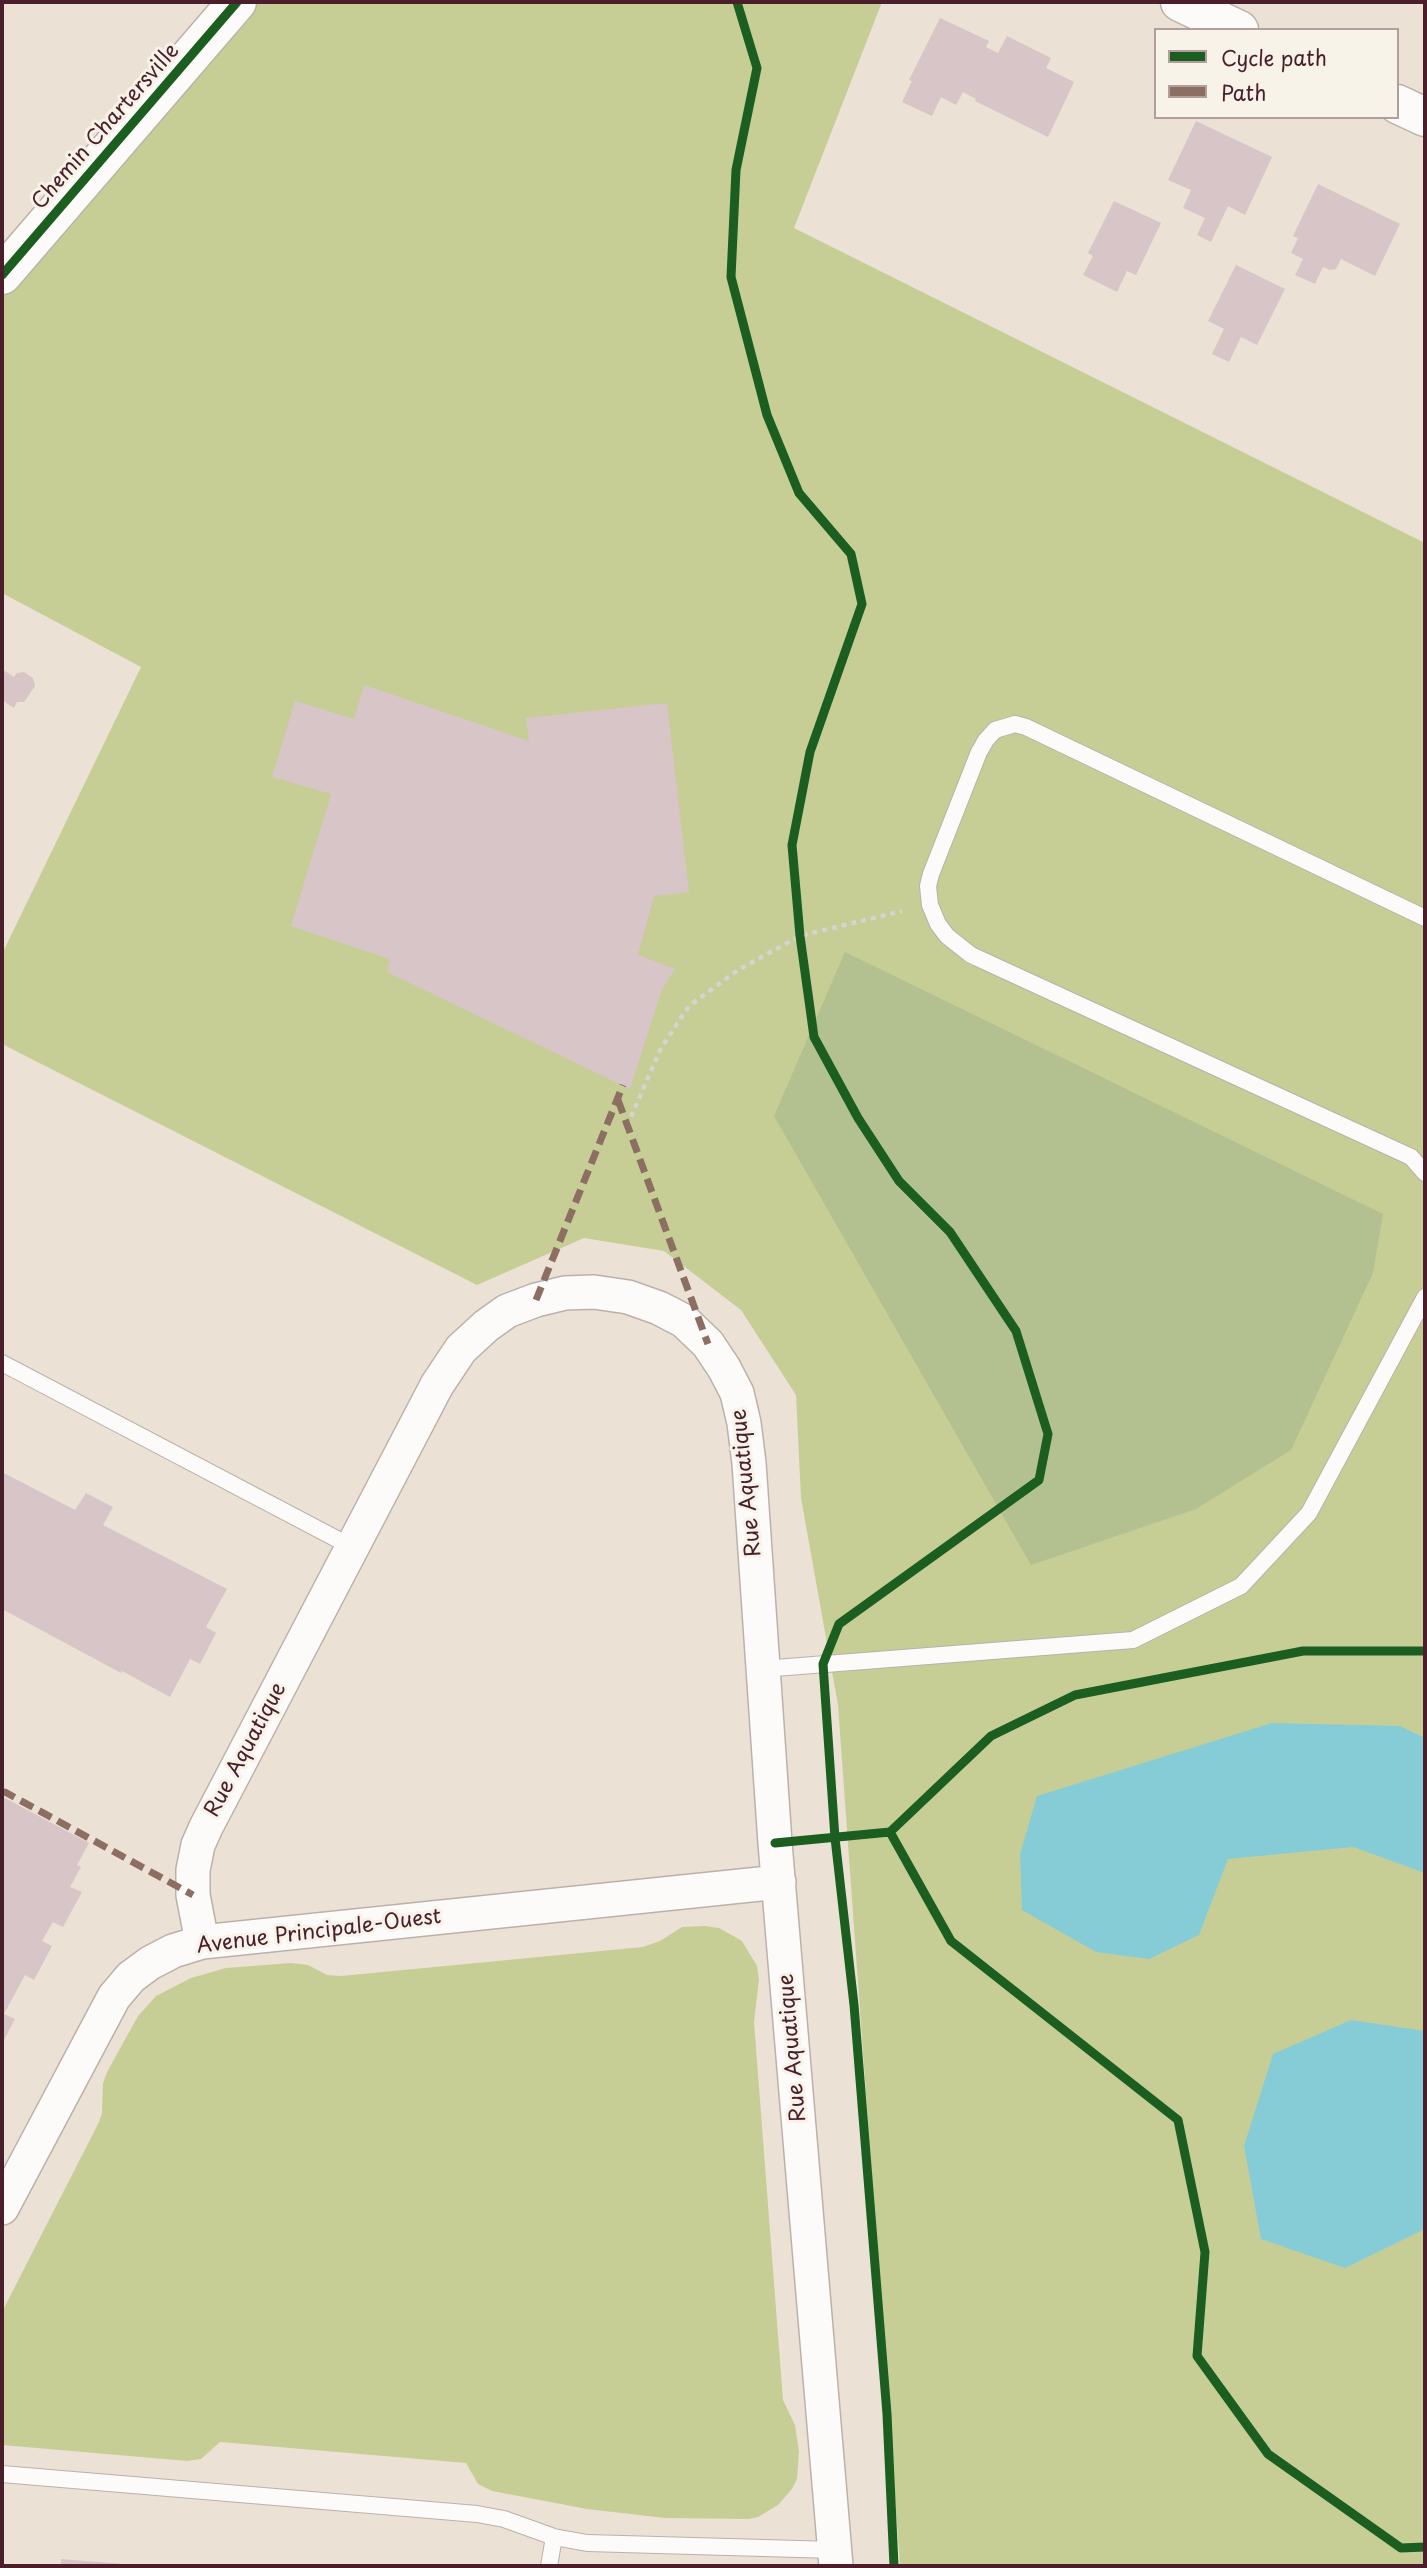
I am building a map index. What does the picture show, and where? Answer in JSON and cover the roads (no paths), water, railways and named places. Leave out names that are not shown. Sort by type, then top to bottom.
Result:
[{"type":"street","name":"Chemin Chartersville","points":[[2,275],[237,2]]},
{"type":"street","points":[[1180,2],[1235,28]]},
{"type":"street","points":[[1399,105],[1425,117]]},
{"type":"street","name":"Rue Aquatique","points":[[202,1942],[193,1895],[192,1870],[198,1845],[437,1384],[461,1349],[507,1311],[565,1293],[594,1292],[628,1297],[659,1308],[684,1321],[708,1344],[737,1393],[749,1463],[762,1669],[835,2558]]},
{"type":"street","name":"Avenue Principale-Ouest","points":[[2,2208],[114,1997],[131,1977],[173,1951],[202,1942],[779,1882]]},
{"type":"lane","points":[[1425,918],[1039,733],[1015,724],[995,730],[979,752],[931,874],[928,895],[938,924],[947,936],[971,954],[1410,1157],[1425,1173]]},
{"type":"lane","points":[[762,1669],[1133,1640],[1241,1586],[1309,1513],[1425,1297]]},
{"type":"lane","points":[[2,1363],[352,1548]]},
{"type":"lane","points":[[2,2474],[477,2514],[504,2519],[554,2537],[587,2543],[835,2558]]},
{"type":"lane","points":[[549,2566],[554,2537]]},
{"type":"water","points":[[1272,1723],[1400,1726],[1425,1738],[1425,1873],[1353,1847],[1228,1859],[1199,1935],[1149,1959],[1096,1952],[1022,1910],[1020,1854],[1037,1796]]},
{"type":"water","points":[[1351,2020],[1425,2031],[1425,2229],[1345,2268],[1261,2239],[1244,2146],[1273,2054]]}]
